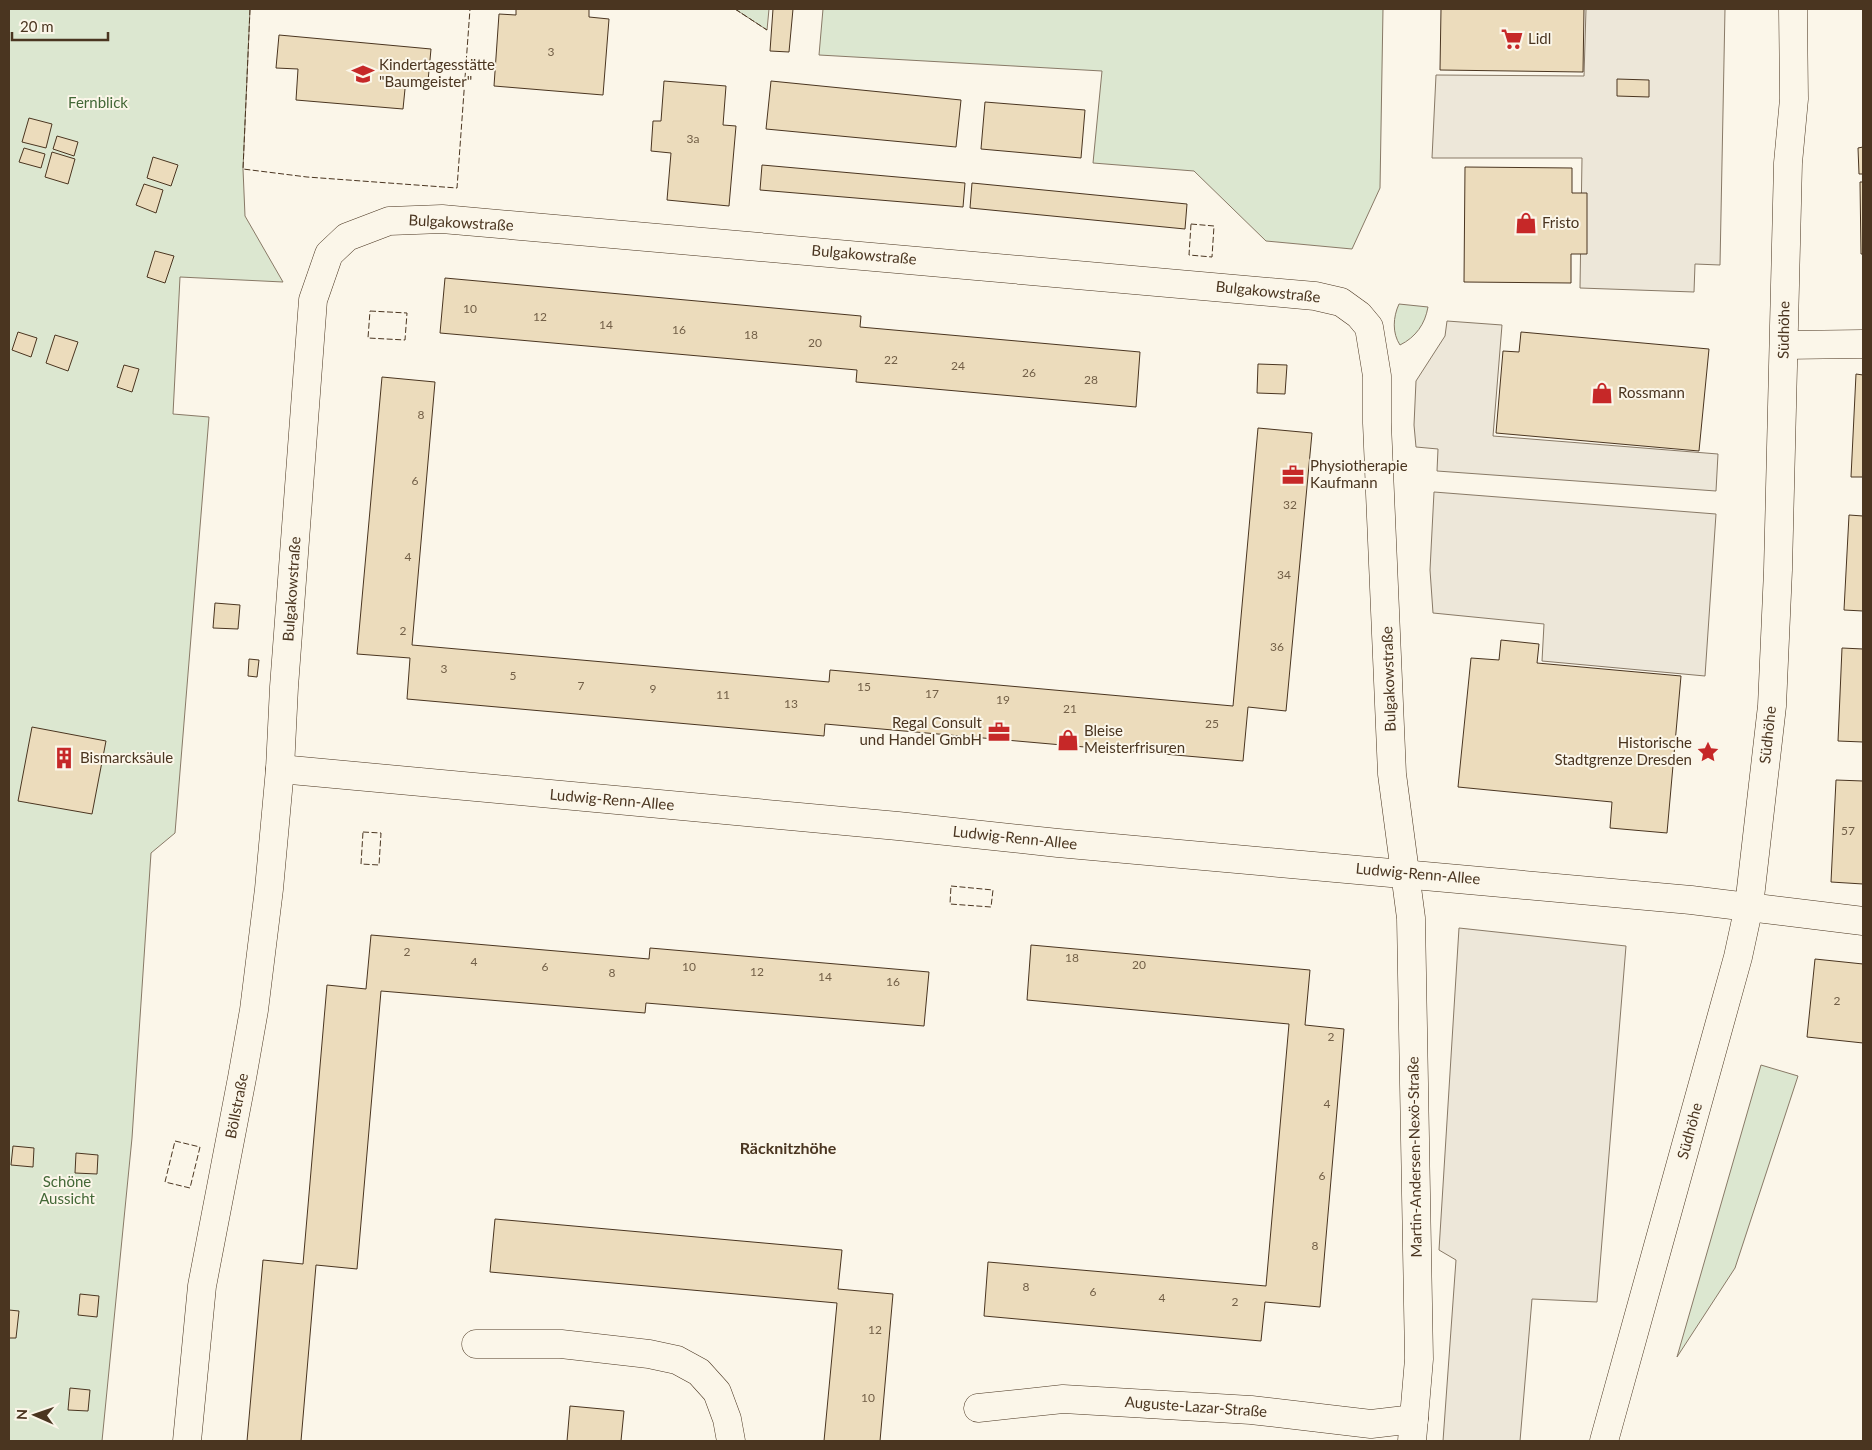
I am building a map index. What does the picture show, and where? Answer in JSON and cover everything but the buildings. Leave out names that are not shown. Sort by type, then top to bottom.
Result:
[{"type":"street","name":"Südhöhe","points":[[1604,1441],[1738,957],[1749,906],[1772,706],[1788,163],[1794,99],[1792,9]]},
{"type":"street","name":"Bulgakowstraße","points":[[280,769],[284,687],[313,300],[330,254],[347,238],[368,227],[388,221],[442,220],[1315,296],[1341,302],[1359,315],[1369,327],[1373,341],[1377,376],[1377,423],[1392,774],[1400,839],[1407,873]]},
{"type":"street","points":[[1784,344],[1863,344]]},
{"type":"street","name":"Ludwig-Renn-Allee","points":[[280,769],[1077,845],[1407,873],[1749,906],[1863,921]]},
{"type":"street","name":"Böllstraße","points":[[188,1441],[202,1286],[254,1010],[269,889],[280,769]]},
{"type":"street","name":"Martin-Andersen-Nexö-Straße","points":[[1407,873],[1411,918],[1419,1359],[1413,1430]]},
{"type":"street","points":[[476,1344],[561,1344],[649,1354],[677,1360],[698,1372],[717,1392],[728,1419],[731,1441]]},
{"type":"street","name":"Auguste-Lazar-Straße","points":[[978,1408],[1063,1399],[1251,1410],[1413,1430]]},
{"type":"green space","points":[[9,9],[250,9],[243,169],[245,216],[283,282],[180,277],[173,414],[209,417],[175,833],[151,853],[132,1138],[102,1441],[9,1441]]},
{"type":"green space","points":[[735,9],[769,9],[767,30]]},
{"type":"green space","points":[[823,9],[1383,9],[1380,188],[1352,249],[1266,241],[1194,171],[1093,163],[1102,71],[819,55]]},
{"type":"green space","points":[[1399,304],[1428,307],[1425,319],[1419,329],[1411,338],[1400,345],[1394,325]]},
{"type":"green space","points":[[1761,1065],[1798,1076],[1735,1268],[1677,1357]]},
{"type":"shaded area","points":[[1586,9],[1725,9],[1720,265],[1695,264],[1694,292],[1580,288],[1582,158],[1432,158],[1436,75],[1584,76]]},
{"type":"shaded area","points":[[1447,321],[1502,325],[1493,436],[1718,454],[1716,491],[1437,471],[1438,449],[1416,447],[1414,425],[1416,381],[1445,336]]},
{"type":"shaded area","points":[[1434,492],[1716,514],[1705,676],[1542,661],[1544,624],[1433,613],[1430,570]]},
{"type":"shaded area","points":[[1459,928],[1626,946],[1597,1302],[1532,1299],[1520,1441],[1443,1441],[1456,1260],[1439,1250]]},
{"type":"fence","points":[[250,9],[243,169],[307,177],[457,188],[470,9]]},
{"type":"fence","points":[[735,9],[767,30]]},
{"type":"fence","points":[[1191,224],[1214,226],[1212,257],[1189,255],[1191,224]]},
{"type":"fence","points":[[370,311],[407,313],[405,340],[368,338],[370,311]]},
{"type":"fence","points":[[363,832],[381,833],[379,865],[361,864],[363,832]]},
{"type":"fence","points":[[951,886],[993,890],[991,907],[950,904],[951,886]]},
{"type":"fence","points":[[175,1141],[200,1147],[190,1188],[165,1182],[175,1141]]},
{"type":"place","name":"Lidl","points":[[1512,39]]},
{"type":"place","name":"Kindertagesstätte \"Baumgeister\"","points":[[363,74]]},
{"type":"place","name":"Fristo","points":[[1526,223]]},
{"type":"place","name":"Rossmann","points":[[1602,393]]},
{"type":"place","name":"Physiotherapie Kaufmann","points":[[1293,475]]},
{"type":"place","name":"Regal Consult und Handel GmbH","points":[[999,732]]},
{"type":"place","name":"Bleise Meisterfrisuren","points":[[1068,740]]},
{"type":"place","name":"Historische Stadtgrenze Dresden","points":[[1708,752]]},
{"type":"place","name":"Bismarcksäule","points":[[64,758]]},
{"type":"district","name":"Räcknitzhöhe","points":[[788,1148]]},
{"type":"park label","name":"Fernblick","points":[[98,103]]},
{"type":"park label","name":"Schöne Aussicht","points":[[67,1190]]}]
